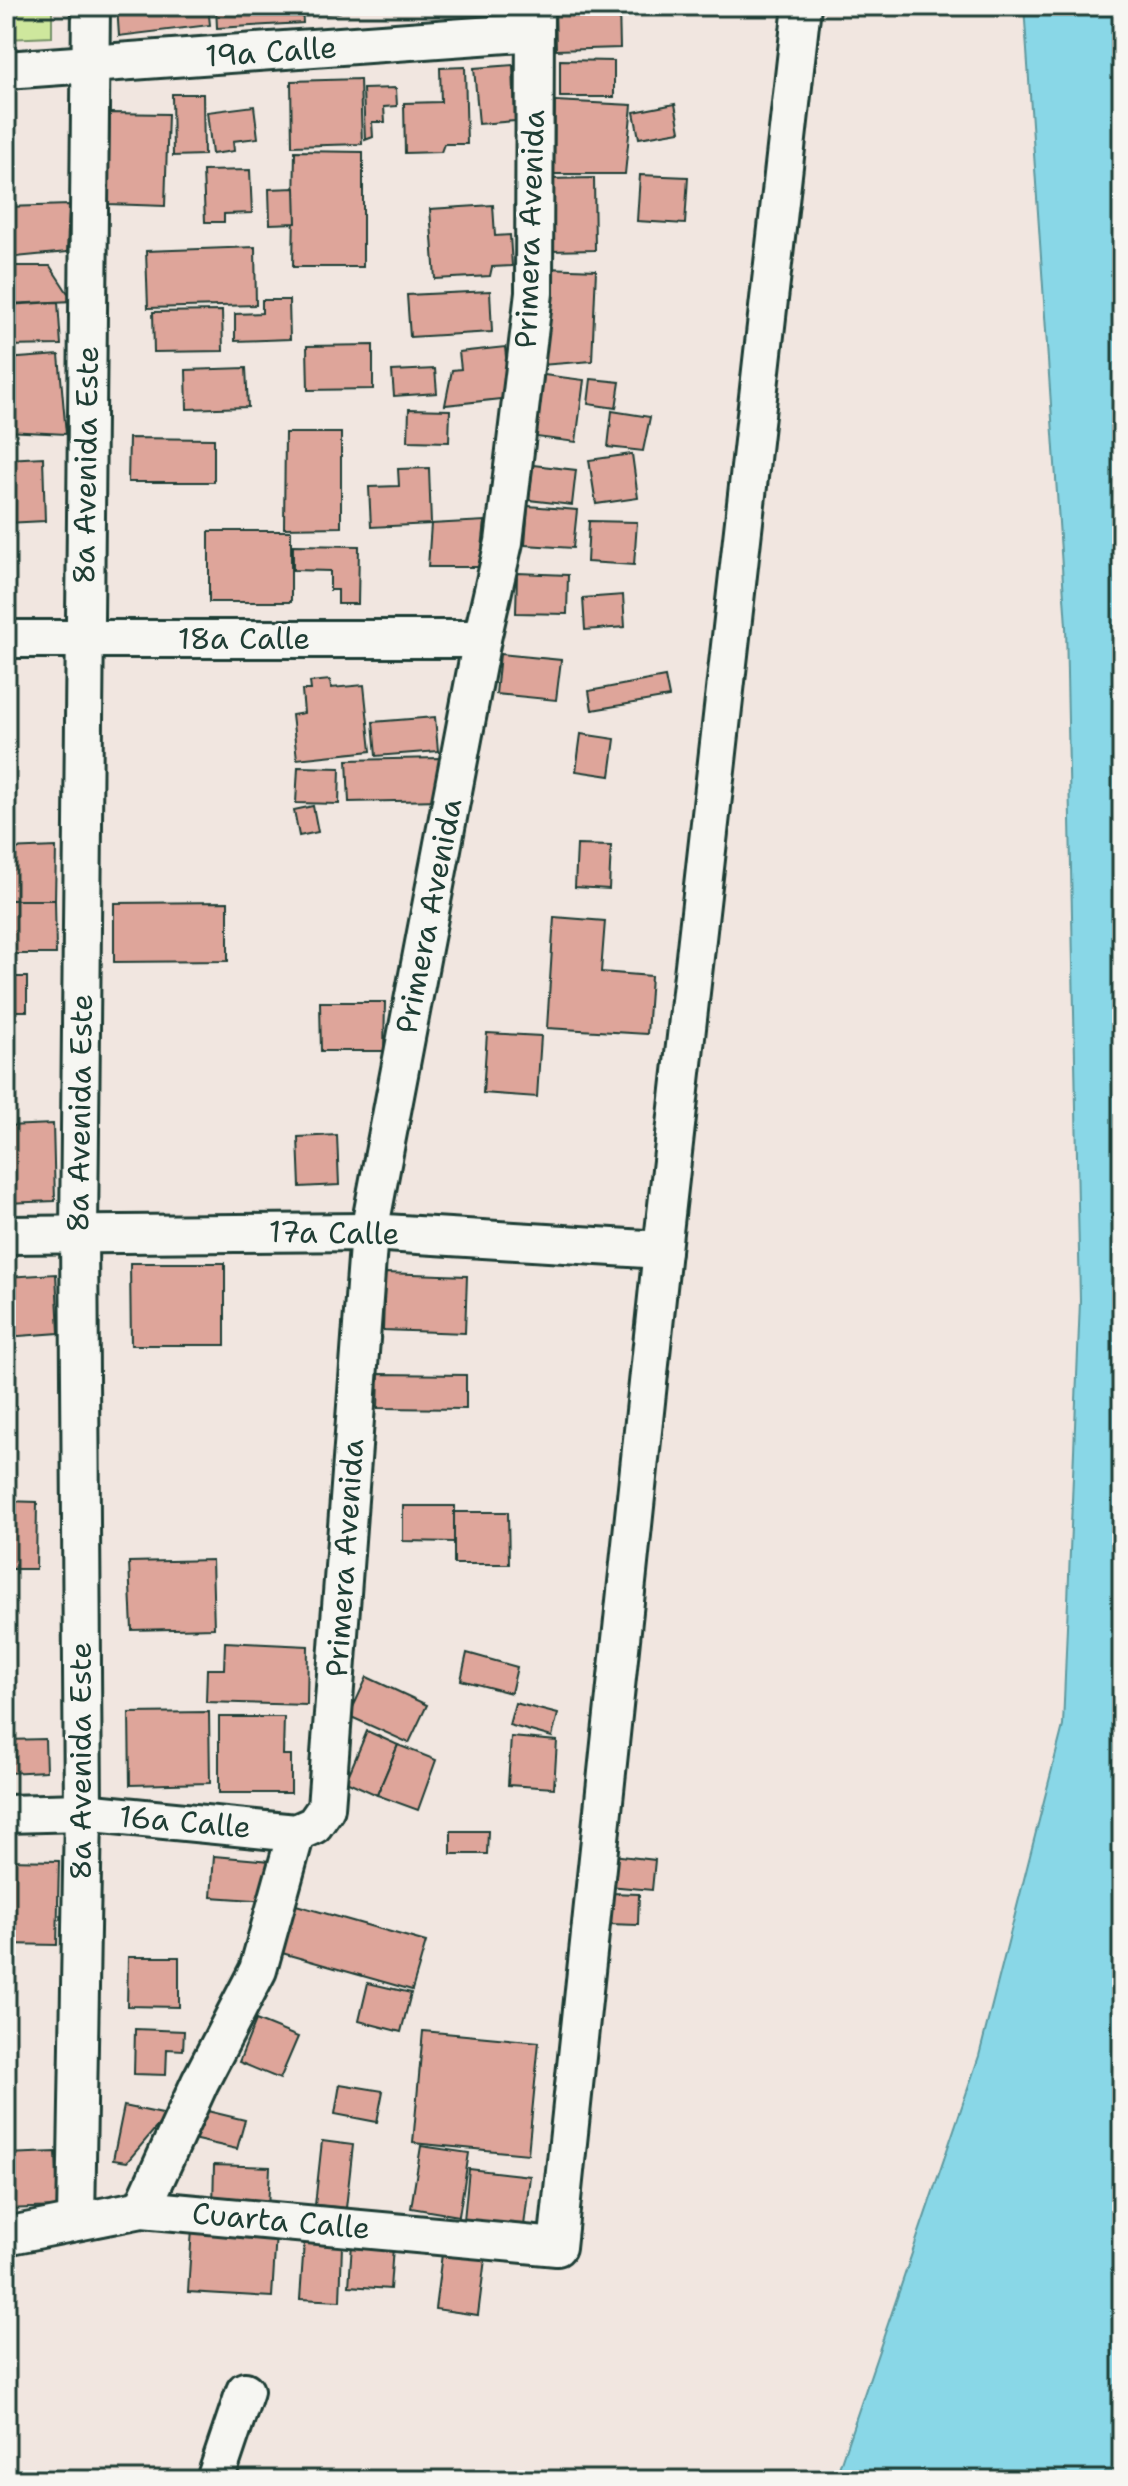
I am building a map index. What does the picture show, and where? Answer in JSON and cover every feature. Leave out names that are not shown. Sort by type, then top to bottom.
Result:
[{"type":"street","name":"8a Avenida Este","points":[[76,2221],[83,1812],[79,1232],[91,6]]},
{"type":"street","points":[[662,1250],[802,6]]},
{"type":"street","name":"19a Calle","points":[[6,70],[90,65],[535,19]]},
{"type":"street","name":"Primera Avenida","points":[[142,2209],[200,2082],[258,1970],[305,1829],[326,1808],[369,1232],[482,639],[504,542],[534,293],[535,19]]},
{"type":"street","name":"18a Calle","points":[[6,639],[482,639]]},
{"type":"street","name":"17a Calle","points":[[6,1235],[369,1232],[662,1250]]},
{"type":"street","name":"Cuarta Calle","points":[[6,2236],[142,2209],[557,2247],[662,1250]]},
{"type":"street","name":"16a Calle","points":[[6,1814],[83,1812],[305,1829]]},
{"type":"street","points":[[215,2480],[245,2391]]},
{"type":"green space","points":[[6,6],[52,6],[52,37],[6,39]]},
{"type":"water","points":[[1024,6],[1122,6],[1122,2480],[835,2480],[979,2056],[1063,1726],[1080,1301],[1066,626]]},
{"type":"building","points":[[117,6],[208,6],[210,25],[119,36]]},
{"type":"building","points":[[216,6],[302,6],[303,23],[217,28]]},
{"type":"building","points":[[302,6],[340,6],[340,12],[302,16]]},
{"type":"building","points":[[555,6],[619,6],[620,48],[556,50]]},
{"type":"building","points":[[560,60],[614,61],[614,97],[560,97]]},
{"type":"building","points":[[513,65],[515,121],[479,124],[474,68]]},
{"type":"building","points":[[465,67],[467,144],[444,144],[441,152],[405,153],[404,103],[441,102],[440,68]]},
{"type":"building","points":[[360,79],[362,144],[292,146],[291,81]]},
{"type":"building","points":[[396,88],[397,106],[384,107],[385,122],[372,122],[373,137],[365,140],[363,89]]},
{"type":"building","points":[[172,94],[203,94],[204,155],[173,156]]},
{"type":"building","points":[[555,101],[632,105],[625,174],[554,174]]},
{"type":"building","points":[[675,104],[680,131],[639,138],[634,112]]},
{"type":"building","points":[[254,106],[258,138],[233,141],[234,151],[212,154],[207,112]]},
{"type":"building","points":[[110,113],[168,114],[165,206],[108,204]]},
{"type":"building","points":[[295,151],[363,152],[363,267],[293,267]]},
{"type":"building","points":[[250,170],[252,213],[224,214],[224,222],[205,222],[203,171]]},
{"type":"building","points":[[640,175],[688,177],[685,224],[637,221]]},
{"type":"building","points":[[594,178],[595,250],[550,251],[549,179]]},
{"type":"building","points":[[295,188],[296,223],[270,224],[269,189]]},
{"type":"building","points":[[69,205],[67,252],[6,258],[6,207]]},
{"type":"building","points":[[493,205],[495,236],[510,235],[512,266],[492,267],[490,276],[435,279],[430,209]]},
{"type":"building","points":[[255,247],[256,305],[148,308],[146,251]]},
{"type":"building","points":[[6,266],[50,266],[73,301],[6,304]]},
{"type":"building","points":[[546,268],[596,270],[592,361],[541,365]]},
{"type":"building","points":[[490,291],[492,332],[410,337],[407,295]]},
{"type":"building","points":[[262,300],[289,300],[290,339],[235,341],[235,314],[262,313]]},
{"type":"building","points":[[58,302],[61,345],[6,346],[6,305]]},
{"type":"building","points":[[222,311],[223,351],[154,352],[153,312]]},
{"type":"building","points":[[373,345],[373,389],[308,390],[307,346]]},
{"type":"building","points":[[505,347],[510,398],[445,405],[452,370],[461,369],[459,352]]},
{"type":"building","points":[[59,355],[66,434],[6,431],[6,359]]},
{"type":"building","points":[[246,368],[248,407],[187,409],[186,370]]},
{"type":"building","points":[[435,369],[437,393],[394,396],[392,371]]},
{"type":"building","points":[[544,375],[584,380],[576,442],[536,437]]},
{"type":"building","points":[[591,379],[620,382],[616,408],[588,404]]},
{"type":"building","points":[[409,409],[450,410],[449,442],[408,441]]},
{"type":"building","points":[[612,411],[650,417],[643,451],[608,447]]},
{"type":"building","points":[[285,433],[341,433],[341,527],[284,528]]},
{"type":"building","points":[[129,438],[214,439],[214,482],[128,482]]},
{"type":"building","points":[[632,454],[638,498],[596,504],[589,460]]},
{"type":"building","points":[[43,457],[45,521],[6,523],[6,459]]},
{"type":"building","points":[[533,465],[576,470],[572,505],[529,500]]},
{"type":"building","points":[[429,468],[431,524],[371,527],[369,487],[399,486],[398,469]]},
{"type":"building","points":[[528,506],[577,510],[573,548],[525,545]]},
{"type":"building","points":[[485,521],[480,567],[428,567],[431,524]]},
{"type":"building","points":[[589,521],[637,522],[634,565],[587,562]]},
{"type":"building","points":[[209,531],[291,531],[291,602],[209,602]]},
{"type":"building","points":[[293,545],[359,546],[358,604],[338,604],[338,590],[330,590],[330,571],[293,570]]},
{"type":"building","points":[[517,573],[568,575],[567,614],[516,613]]},
{"type":"building","points":[[623,595],[625,627],[585,630],[583,598]]},
{"type":"building","points":[[500,654],[561,660],[556,700],[496,694]]},
{"type":"building","points":[[665,677],[669,697],[592,710],[589,691]]},
{"type":"building","points":[[330,680],[331,688],[364,685],[371,751],[297,759],[292,715],[304,713],[302,690],[311,690],[310,682]]},
{"type":"building","points":[[435,717],[438,751],[376,756],[373,722]]},
{"type":"building","points":[[581,734],[615,739],[610,776],[576,771]]},
{"type":"building","points":[[440,758],[441,800],[349,802],[347,760]]},
{"type":"building","points":[[298,767],[340,768],[339,804],[296,803]]},
{"type":"building","points":[[313,806],[318,832],[299,836],[294,810]]},
{"type":"building","points":[[577,845],[611,846],[609,889],[575,887]]},
{"type":"building","points":[[56,847],[55,900],[6,900],[6,849]]},
{"type":"building","points":[[6,900],[55,900],[56,954],[6,954]]},
{"type":"building","points":[[228,902],[228,961],[114,962],[114,903]]},
{"type":"building","points":[[554,917],[605,921],[601,972],[651,976],[647,1034],[547,1028]]},
{"type":"building","points":[[6,977],[27,977],[27,1011],[13,1011],[13,1042],[6,1042]]},
{"type":"building","points":[[320,1002],[385,1002],[384,1051],[321,1051]]},
{"type":"building","points":[[487,1033],[541,1036],[537,1097],[483,1093]]},
{"type":"building","points":[[53,1124],[55,1201],[6,1203],[6,1126]]},
{"type":"building","points":[[337,1135],[339,1185],[300,1187],[298,1137]]},
{"type":"building","points":[[130,1263],[225,1263],[225,1345],[131,1345]]},
{"type":"building","points":[[385,1273],[467,1276],[465,1333],[383,1330]]},
{"type":"building","points":[[56,1274],[59,1333],[6,1337],[6,1277]]},
{"type":"building","points":[[379,1374],[466,1375],[466,1409],[378,1408]]},
{"type":"building","points":[[6,1501],[37,1502],[36,1569],[6,1569]]},
{"type":"building","points":[[403,1506],[455,1506],[455,1542],[403,1541]]},
{"type":"building","points":[[454,1512],[508,1512],[509,1564],[454,1564]]},
{"type":"building","points":[[212,1560],[214,1628],[132,1630],[129,1562]]},
{"type":"building","points":[[225,1642],[308,1646],[307,1705],[206,1702],[207,1669],[224,1669]]},
{"type":"building","points":[[467,1653],[517,1667],[511,1693],[461,1680]]},
{"type":"building","points":[[367,1677],[427,1705],[409,1743],[349,1716]]},
{"type":"building","points":[[515,1703],[558,1714],[552,1737],[509,1725]]},
{"type":"building","points":[[209,1712],[210,1783],[130,1785],[129,1713]]},
{"type":"building","points":[[219,1717],[284,1717],[283,1755],[291,1755],[291,1793],[219,1793]]},
{"type":"building","points":[[367,1731],[398,1745],[377,1795],[346,1781]]},
{"type":"building","points":[[511,1737],[557,1741],[554,1788],[508,1785]]},
{"type":"building","points":[[45,1739],[46,1771],[6,1773],[6,1740]]},
{"type":"building","points":[[398,1745],[436,1760],[418,1810],[377,1795]]},
{"type":"building","points":[[451,1831],[488,1831],[487,1854],[451,1854]]},
{"type":"building","points":[[612,1855],[655,1860],[652,1890],[609,1886]]},
{"type":"building","points":[[214,1856],[270,1861],[267,1901],[211,1897]]},
{"type":"building","points":[[6,1860],[59,1861],[57,1945],[6,1944]]},
{"type":"building","points":[[609,1893],[639,1894],[638,1925],[608,1924]]},
{"type":"building","points":[[289,1903],[426,1942],[412,1990],[275,1951]]},
{"type":"building","points":[[128,1957],[179,1957],[179,2007],[127,2006]]},
{"type":"building","points":[[368,1983],[411,1993],[401,2032],[359,2021]]},
{"type":"building","points":[[256,2020],[298,2037],[280,2079],[239,2062]]},
{"type":"building","points":[[135,2029],[184,2031],[183,2050],[167,2049],[166,2075],[134,2074]]},
{"type":"building","points":[[423,2031],[539,2042],[528,2154],[413,2143]]},
{"type":"building","points":[[340,2084],[383,2091],[377,2122],[335,2114]]},
{"type":"building","points":[[124,2106],[167,2115],[127,2162],[113,2160]]},
{"type":"building","points":[[199,2109],[245,2120],[237,2149],[192,2139]]},
{"type":"building","points":[[322,2141],[353,2145],[346,2208],[315,2205]]},
{"type":"building","points":[[421,2146],[469,2153],[459,2216],[411,2208]]},
{"type":"building","points":[[56,2152],[58,2207],[6,2209],[6,2154]]},
{"type":"building","points":[[214,2165],[270,2167],[268,2209],[213,2207]]},
{"type":"building","points":[[469,2169],[530,2176],[524,2226],[464,2220]]},
{"type":"building","points":[[192,2228],[276,2233],[272,2297],[188,2292]]},
{"type":"building","points":[[304,2242],[342,2246],[340,2301],[300,2299]]},
{"type":"building","points":[[352,2244],[393,2247],[390,2289],[349,2286]]},
{"type":"building","points":[[443,2246],[486,2251],[478,2315],[435,2309]]}]
